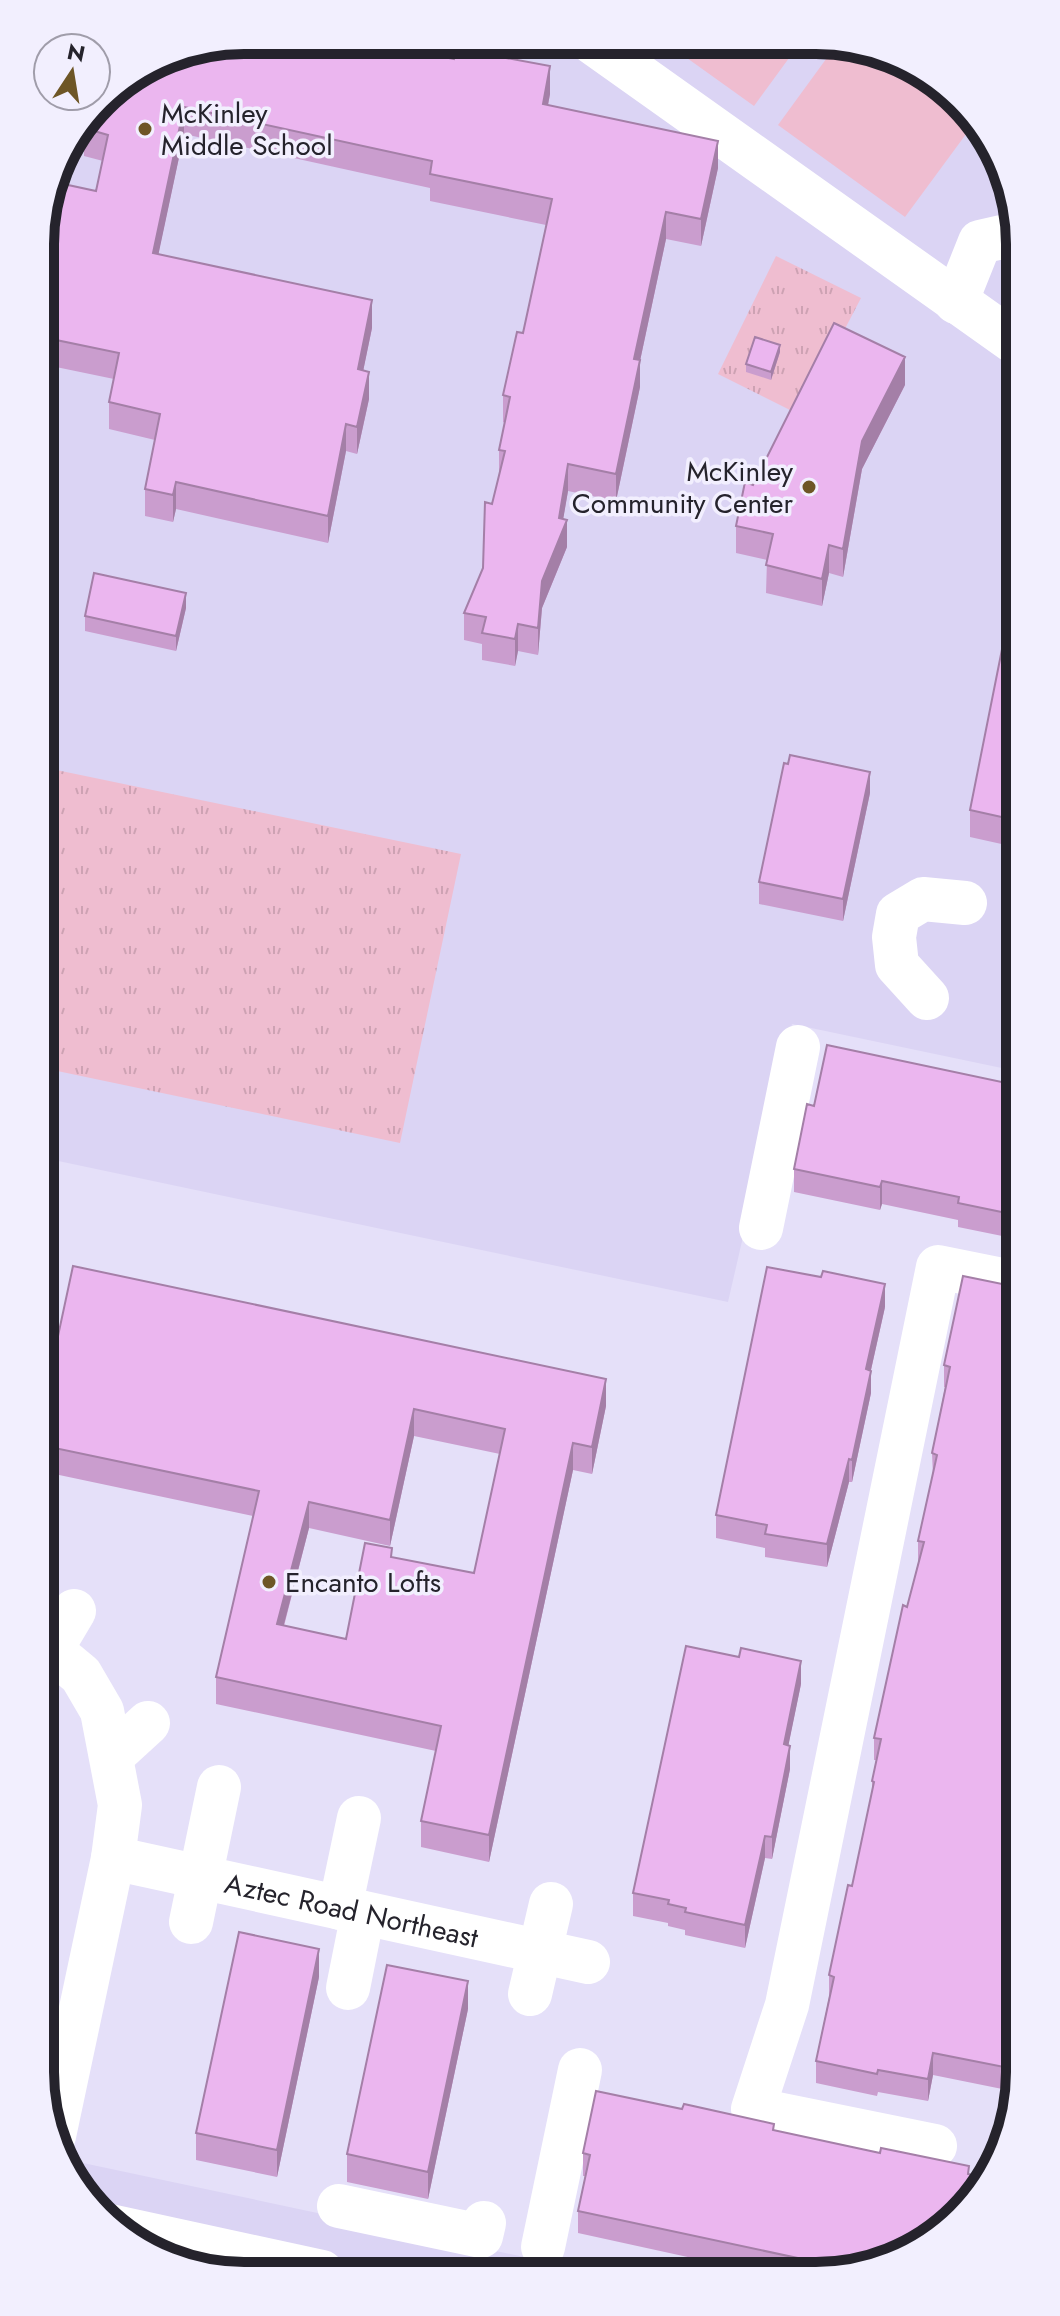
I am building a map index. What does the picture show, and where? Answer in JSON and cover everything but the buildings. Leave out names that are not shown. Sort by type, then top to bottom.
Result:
[{"type":"street","points":[[609,54],[1006,336]]},
{"type":"street","points":[[956,302],[980,242],[1006,238]]},
{"type":"street","points":[[927,998],[897,965],[894,937],[898,914],[923,899],[965,903]]},
{"type":"street","points":[[761,1228],[798,1047]]},
{"type":"street","points":[[935,2146],[753,2109],[787,2005],[938,1267],[1006,1281]]},
{"type":"street","points":[[54,1638],[74,1611]]},
{"type":"street","points":[[54,1651],[81,1675],[102,1711],[113,1755],[120,1805],[113,1858],[58,2107]]},
{"type":"street","points":[[113,1755],[148,1723]]},
{"type":"street","points":[[191,1922],[219,1787]]},
{"type":"street","points":[[348,1988],[359,1818]]},
{"type":"street","name":"Aztec Road Northeast","points":[[113,1858],[588,1962]]},
{"type":"street","points":[[530,1994],[551,1904]]},
{"type":"street","points":[[543,2247],[580,2070]]},
{"type":"street","points":[[339,2206],[481,2236],[484,2223]]},
{"type":"street","points":[[145,2234],[276,2262]]},
{"type":"shaded area","points":[[244,54],[816,54],[853,58],[900,74],[941,101],[974,139],[992,172],[1000,195],[1006,244],[1006,1069],[792,1024],[728,1302],[54,1160],[54,232],[60,195],[68,172],[86,139],[119,101],[139,86],[183,64]]},
{"type":"shaded area","points":[[83,2163],[547,2262],[244,2262],[207,2258],[160,2242],[128,2223],[93,2188],[82,2170]]},
{"type":"green space","points":[[681,54],[792,54],[754,106]]},
{"type":"green space","points":[[829,55],[877,64],[900,74],[948,108],[968,131],[905,217],[778,125]]},
{"type":"green space","points":[[776,256],[861,298],[800,415],[718,374]]},
{"type":"green space","points":[[54,769],[461,854],[400,1143],[54,1070]]},
{"type":"place","name":"McKinley Middle School","points":[[145,129]]},
{"type":"place","name":"McKinley Community Center","points":[[809,487]]},
{"type":"place","name":"Encanto Lofts","points":[[269,1582]]}]
